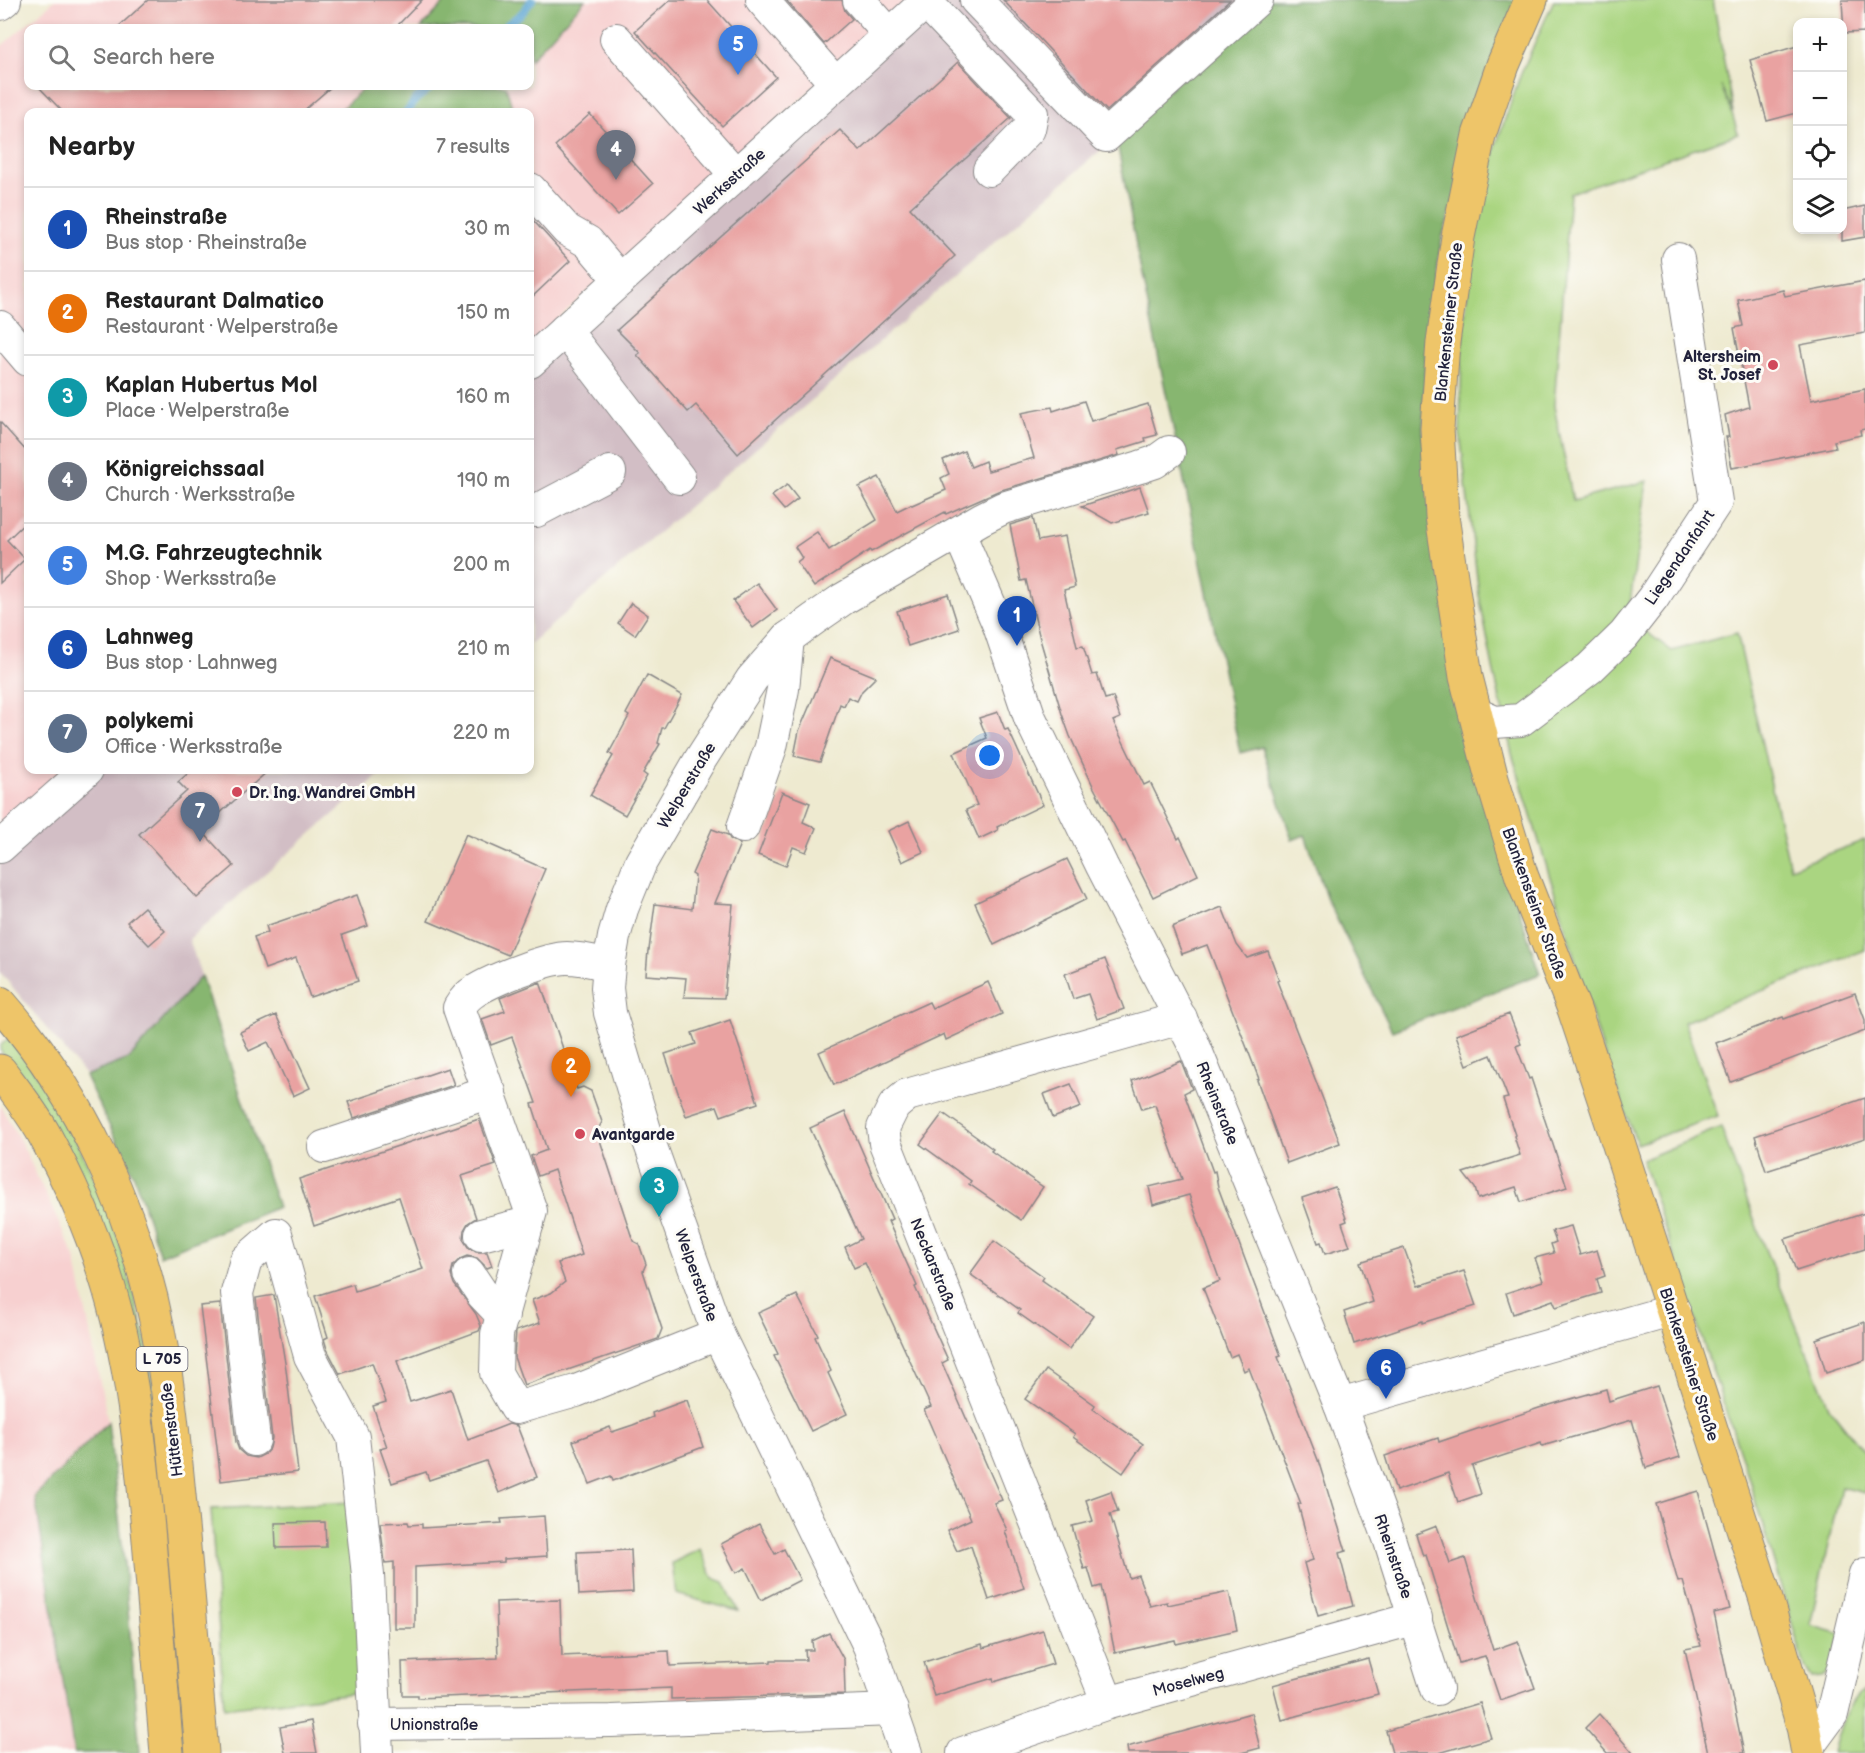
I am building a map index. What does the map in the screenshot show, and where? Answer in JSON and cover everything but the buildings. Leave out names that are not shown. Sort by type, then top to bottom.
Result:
[{"type":"main road","name":"Blankensteiner Straße","points":[[1531,0],[1503,65],[1479,135],[1458,237],[1443,342],[1437,428],[1442,516],[1466,677],[1492,779],[1522,877],[1574,1009],[1674,1310],[1764,1596],[1808,1750]]},
{"type":"main road","name":"Hüttenstraße","points":[[0,1003],[44,1060],[79,1112],[120,1203],[147,1284],[158,1328],[173,1426],[202,1753]]},
{"type":"main road","name":"Hüttenstraße","points":[[0,1071],[44,1133],[67,1180],[100,1262],[117,1319],[135,1408],[146,1504],[168,1753]]},
{"type":"street","points":[[0,4],[5,0]]},
{"type":"street","points":[[762,0],[836,84]]},
{"type":"street","points":[[859,0],[890,35]]},
{"type":"street","points":[[976,0],[1106,136],[1257,0]]},
{"type":"street","points":[[927,1],[1032,114],[1029,129],[989,170]]},
{"type":"street","name":"Werksstraße","points":[[534,358],[927,1]]},
{"type":"street","points":[[616,39],[736,175]]},
{"type":"street","points":[[534,193],[567,230],[588,242],[620,280]]},
{"type":"street","name":"Liegendanfahrt","points":[[1476,714],[1495,722],[1521,720],[1590,668],[1624,635],[1653,598],[1716,502],[1678,259]]},
{"type":"street","points":[[565,330],[679,478]]},
{"type":"street","points":[[743,827],[771,747],[783,689],[788,638],[843,599],[1003,508],[1155,462],[1169,452]]},
{"type":"street","points":[[534,512],[610,472]]},
{"type":"street","name":"Rheinstraße","points":[[959,533],[999,626],[1030,718],[1193,1043],[1340,1406],[1416,1618],[1437,1689]]},
{"type":"street","name":"Welperstraße","points":[[788,638],[752,679],[700,760],[641,862],[622,909],[609,965],[607,988],[610,1013],[645,1130],[718,1334],[782,1461],[869,1646],[906,1753]]},
{"type":"street","points":[[0,847],[82,774]]},
{"type":"street","points":[[609,965],[567,958],[525,969],[475,991],[465,998],[459,1008],[531,1211],[497,1334],[496,1373],[516,1408],[576,1391],[718,1334]]},
{"type":"street","name":"Neckarstraße","points":[[1108,1703],[885,1143],[882,1128],[894,1106],[907,1095],[1181,1018]]},
{"type":"street","points":[[324,1147],[490,1092]]},
{"type":"street","points":[[481,1235],[528,1224]]},
{"type":"street","name":"Unionstraße","points":[[254,1440],[237,1293],[246,1260],[276,1234],[310,1356],[353,1437],[368,1575],[375,1739],[600,1721],[892,1710]]},
{"type":"street","points":[[469,1274],[483,1295],[503,1316]]},
{"type":"street","points":[[1340,1406],[1674,1310]]},
{"type":"street","points":[[1808,1750],[1832,1714],[1865,1574]]},
{"type":"street","name":"Moselweg","points":[[963,1753],[1108,1703],[1416,1618]]},
{"type":"shaded area","points":[[55,0],[447,0],[425,24],[27,24]]},
{"type":"shaded area","points":[[585,0],[910,0],[534,340],[534,108],[512,108],[507,90],[534,90],[534,56]]},
{"type":"shaded area","points":[[940,0],[1268,0],[1116,137],[534,641],[534,369]]},
{"type":"shaded area","points":[[24,26],[24,90],[361,90],[341,108],[24,108],[24,774],[62,774],[0,829],[0,47]]},
{"type":"shaded area","points":[[98,774],[380,774],[189,939],[201,975],[129,1059],[85,1075],[0,972],[0,862]]},
{"type":"shaded area","points":[[0,1105],[23,1146],[75,1257],[108,1422],[35,1496],[74,1753],[0,1753]]},
{"type":"green space","points":[[447,0],[585,0],[534,56],[534,24],[425,24]]},
{"type":"green space","points":[[1268,0],[1521,0],[1442,238],[1426,343],[1423,436],[1505,867],[1540,974],[1392,1031],[1327,899],[1305,835],[1292,840],[1262,747],[1240,753],[1141,272],[1116,137]]},
{"type":"green space","points":[[1554,0],[1713,0],[1733,112],[1721,86],[1738,134],[1570,193],[1554,406],[1573,501],[1647,481],[1628,618],[1672,651],[1737,633],[1790,868],[1865,840],[1865,950],[1684,1022],[1718,1116],[1637,1144],[1604,1053],[1512,754],[1479,595],[1460,433],[1462,344],[1473,242],[1496,145],[1520,76]]},
{"type":"green space","points":[[362,90],[507,90],[512,108],[342,108]]},
{"type":"green space","points":[[201,976],[278,1207],[160,1256],[134,1176],[85,1076],[129,1059]]},
{"type":"green space","points":[[11,1036],[63,1114],[93,1175],[119,1240],[149,1353],[189,1753],[181,1753],[145,1391],[8,1061],[0,1050],[0,1046]]},
{"type":"green space","points":[[1721,1127],[1763,1244],[1830,1409],[1865,1453],[1865,1493],[1841,1487],[1810,1625],[1841,1634],[1831,1671],[1822,1677],[1812,1678],[1805,1667],[1748,1476],[1642,1160]]},
{"type":"green space","points":[[108,1422],[124,1562],[140,1753],[74,1753],[35,1496]]},
{"type":"green space","points":[[353,1502],[363,1692],[224,1708],[211,1509]]},
{"type":"green space","points":[[700,1549],[713,1578],[724,1582],[738,1611],[676,1594],[672,1563]]},
{"type":"green space","points":[[1865,1690],[1865,1753],[1833,1753],[1848,1709],[1853,1700]]},
{"type":"waterway","points":[[508,24],[522,13],[532,0]]},
{"type":"waterway","points":[[410,108],[416,99],[428,90]]},
{"type":"place","name":"M.G. Fahrzeugtechnik","points":[[738,75]]},
{"type":"place","name":"Königreichssaal","points":[[616,180]]},
{"type":"place","name":"Altersheim St. Josef","points":[[1773,365]]},
{"type":"place","name":"Rheinstraße","points":[[1017,646]]},
{"type":"place","name":"Dr. Ing. Wandrei GmbH","points":[[237,792]]},
{"type":"place","name":"polykemi","points":[[200,842]]},
{"type":"place","name":"Restaurant Dalmatico","points":[[571,1097]]},
{"type":"place","name":"Avantgarde","points":[[580,1134]]},
{"type":"place","name":"Kaplan Hubertus Mol","points":[[659,1217]]},
{"type":"place","name":"Lahnweg","points":[[1386,1399]]}]
